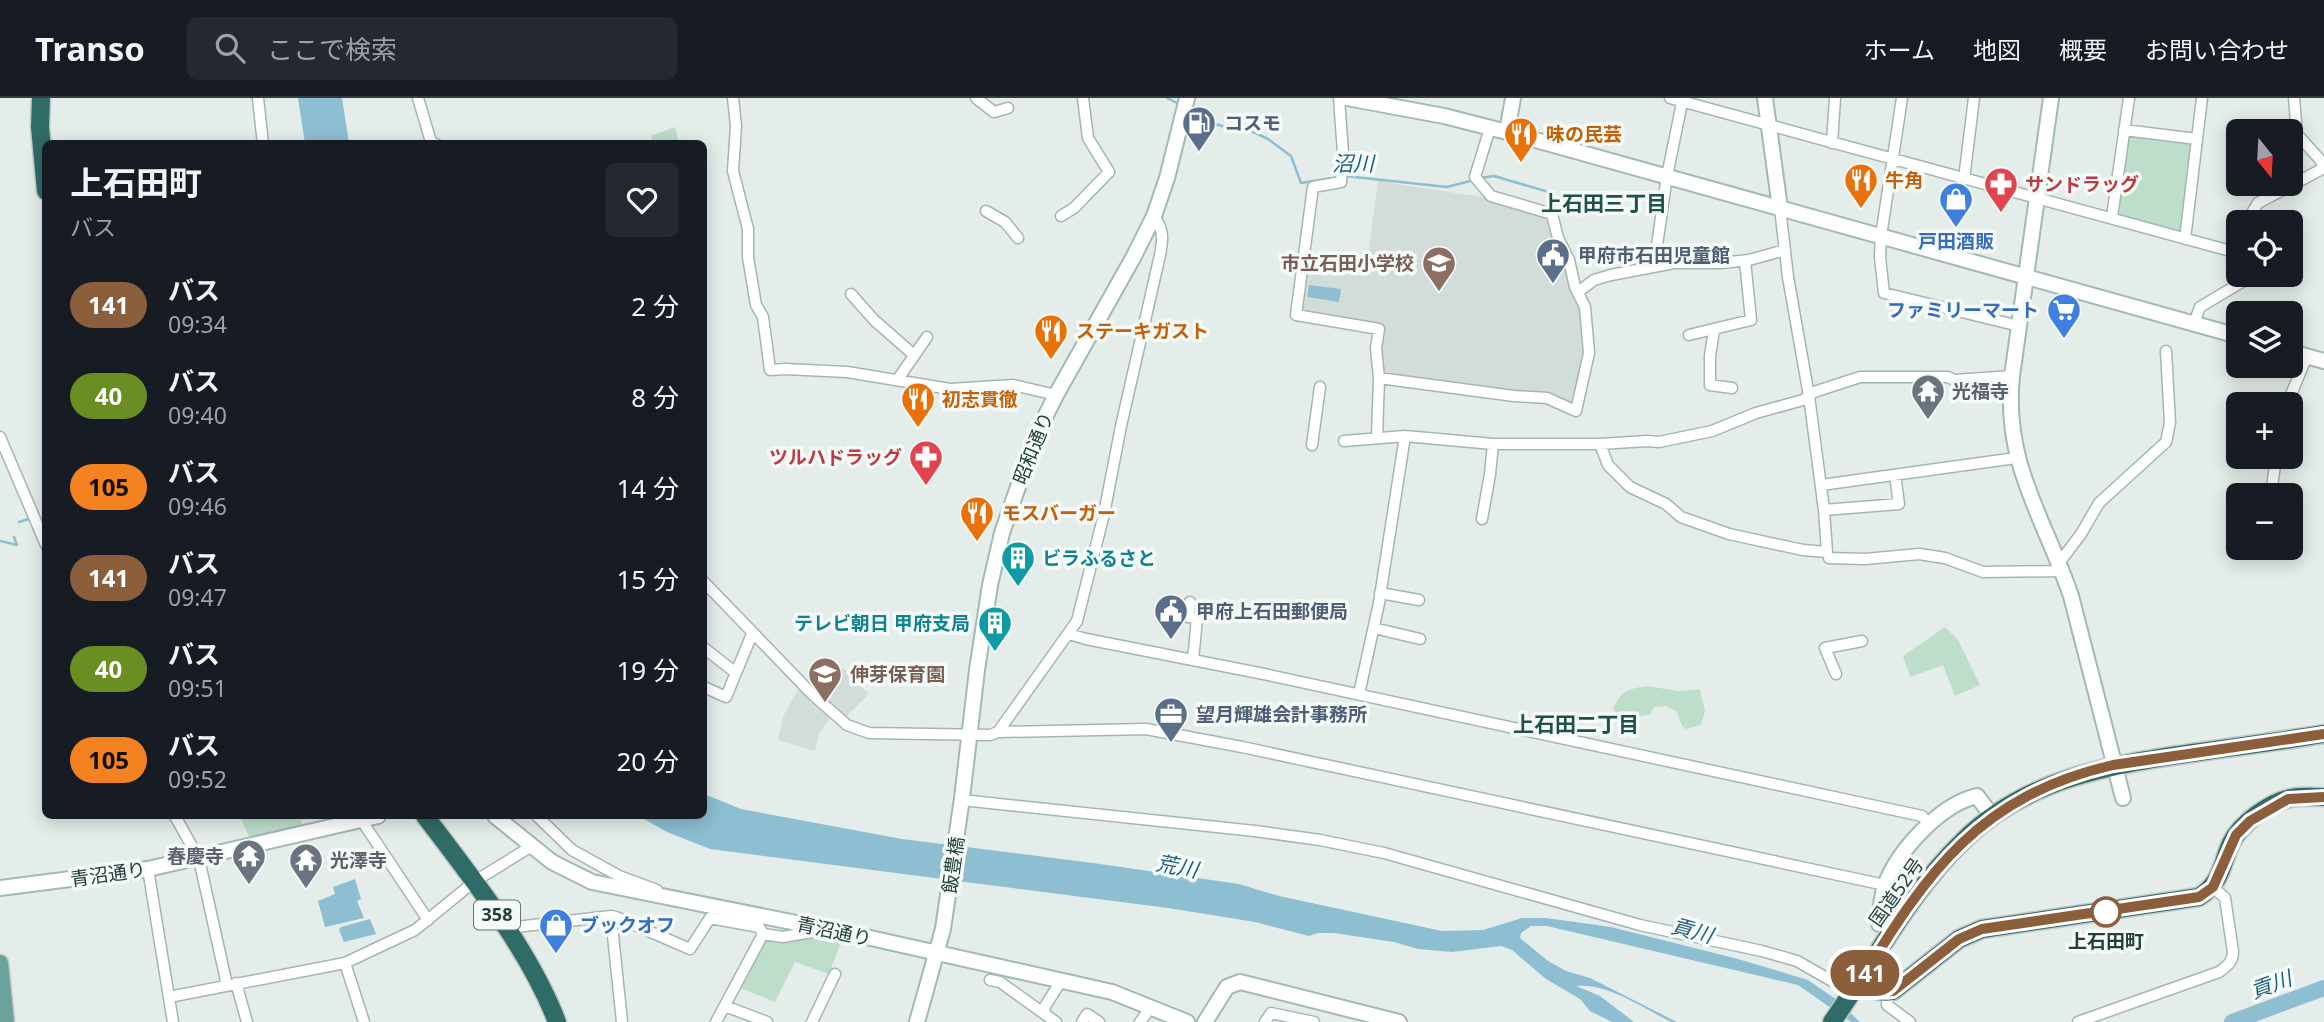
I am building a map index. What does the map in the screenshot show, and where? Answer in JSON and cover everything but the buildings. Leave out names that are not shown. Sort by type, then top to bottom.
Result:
[{"type":"highway","points":[[41,98],[42,155]]},
{"type":"highway","name":"国道52号","points":[[1832,1022],[1934,873],[1962,841],[1992,816],[2060,780],[2113,765],[2324,734]]},
{"type":"highway","points":[[1854,990],[1888,992],[1898,988],[1959,939],[1982,929],[2199,897],[2213,887],[2236,835],[2250,821],[2288,799],[2324,797]]},
{"type":"highway","name":"358","points":[[427,819],[475,881],[533,970],[557,1022]]},
{"type":"main road","points":[[0,963],[6,1022]]},
{"type":"street","points":[[418,98],[430,140]]},
{"type":"street","points":[[733,98],[736,126],[733,171],[748,229],[748,257],[757,305],[763,317],[770,370],[847,372],[950,389],[1020,386],[1056,395]]},
{"type":"street","points":[[976,98],[994,112],[1008,108]]},
{"type":"street","points":[[1061,216],[1074,208],[1109,172],[1088,138],[1083,98]]},
{"type":"street","name":"昭和通り","points":[[962,800],[990,585],[1002,533],[1036,435],[1154,216],[1187,98]]},
{"type":"street","points":[[1339,98],[1343,153],[1341,182],[1313,187],[1296,315],[1379,329],[1376,348],[1379,378],[1377,437]]},
{"type":"street","points":[[1347,98],[1444,116],[1507,132],[2226,333]]},
{"type":"street","points":[[1507,132],[1513,98]]},
{"type":"street","points":[[1670,98],[2226,250]]},
{"type":"street","points":[[1765,98],[1796,331],[1809,396],[1828,555]]},
{"type":"street","points":[[1832,144],[1835,98]]},
{"type":"street","points":[[1902,98],[1881,236],[1880,257],[1884,293],[2019,326]]},
{"type":"street","points":[[1964,179],[1974,98]]},
{"type":"street","points":[[2051,98],[2012,376],[2010,415],[2016,458],[2061,567],[2087,656],[2123,799]]},
{"type":"street","points":[[2112,217],[2129,98]]},
{"type":"street","points":[[2185,239],[2202,98]]},
{"type":"street","points":[[2254,210],[2258,203],[2324,168],[2297,134],[2294,98]]},
{"type":"street","points":[[259,100],[263,140]]},
{"type":"street","points":[[1654,266],[1667,176],[1683,100]]},
{"type":"street","points":[[1379,378],[1547,398],[1576,411],[1589,353],[1585,307],[1578,292],[1570,260],[1558,238],[1552,214],[1491,196],[1475,177],[1490,128]]},
{"type":"street","points":[[2124,130],[2197,139]]},
{"type":"street","points":[[986,211],[1005,222],[1018,238]]},
{"type":"street","points":[[998,732],[1077,621],[1160,255],[1163,235],[1154,216]]},
{"type":"street","points":[[1578,292],[1601,277],[1654,266],[1745,261],[1786,250]]},
{"type":"street","points":[[1689,335],[1751,320],[1745,261]]},
{"type":"street","points":[[2193,323],[2200,307],[2234,287]]},
{"type":"street","points":[[851,294],[874,320],[914,355]]},
{"type":"street","points":[[1714,330],[1710,356],[1710,385],[1732,388]]},
{"type":"street","points":[[898,379],[927,337]]},
{"type":"street","points":[[2061,567],[2099,503],[2166,442],[2170,423],[2166,351]]},
{"type":"street","points":[[2303,355],[2324,362]]},
{"type":"street","points":[[2292,392],[2307,356]]},
{"type":"street","points":[[1344,441],[1405,436],[1493,444],[1600,444],[1647,440],[1659,442],[1712,431],[1860,377],[1948,377],[1954,380],[2012,376]]},
{"type":"street","points":[[1312,444],[1320,387]]},
{"type":"street","points":[[1359,694],[1374,628],[1405,436]]},
{"type":"street","points":[[0,437],[42,531]]},
{"type":"street","points":[[1482,519],[1493,444]]},
{"type":"street","points":[[1600,444],[1608,465],[1630,487],[1666,504],[1681,517],[1729,534],[1828,555],[1865,559],[1919,554],[1945,558],[1983,572],[2061,567]]},
{"type":"street","points":[[1821,485],[2016,458]]},
{"type":"street","points":[[1824,510],[1899,504],[1895,475]]},
{"type":"street","points":[[707,585],[812,694],[847,725],[869,733],[990,735],[998,732],[1146,729],[1242,747],[1885,885]]},
{"type":"street","points":[[1380,593],[1419,600]]},
{"type":"street","points":[[1190,602],[1188,617],[1197,618],[1193,660]]},
{"type":"street","points":[[1374,628],[1420,639]]},
{"type":"street","points":[[707,688],[726,697],[752,634]]},
{"type":"street","points":[[1069,634],[1922,816],[1929,824]]},
{"type":"street","points":[[1836,674],[1825,648],[1862,641]]},
{"type":"street","points":[[707,650],[736,673]]},
{"type":"street","points":[[1879,924],[1885,885],[1908,845],[1929,824],[1968,798],[1977,796],[1992,816]]},
{"type":"street","points":[[962,800],[1255,831],[1374,851],[1640,925],[1797,961],[1854,990]]},
{"type":"street","name":"飯豊橋","points":[[936,952],[943,929],[962,800]]},
{"type":"street","points":[[177,819],[199,859],[231,984],[247,1022]]},
{"type":"street","name":"青沼通り","points":[[0,888],[148,869],[368,819]]},
{"type":"street","name":"青沼通り","points":[[499,819],[552,862],[592,882],[936,952],[1112,992],[1187,1022]]},
{"type":"street","points":[[540,819],[572,849],[592,862],[619,876],[683,899]]},
{"type":"street","points":[[362,821],[428,920]]},
{"type":"street","points":[[169,997],[345,963],[415,930],[475,881],[532,846]]},
{"type":"street","points":[[148,869],[173,1022]]},
{"type":"street","points":[[2078,1022],[2219,972],[2229,964],[2233,952],[2225,898],[2213,887]]},
{"type":"street","points":[[611,916],[622,1022]]},
{"type":"street","points":[[508,933],[516,927],[611,916],[690,949],[710,918],[759,927],[763,934]]},
{"type":"street","points":[[763,934],[782,937],[826,929]]},
{"type":"street","points":[[716,1022],[763,934]]},
{"type":"street","points":[[917,1022],[936,952]]},
{"type":"street","points":[[345,963],[364,1022]]},
{"type":"street","points":[[812,1022],[835,974]]},
{"type":"street","points":[[990,980],[1000,982],[1051,1019]]},
{"type":"street","points":[[1051,1019],[1045,1008],[1061,981]]},
{"type":"street","points":[[1205,1022],[1227,987],[1240,982],[1399,1022]]},
{"type":"street","points":[[1888,992],[1886,1005],[1910,1022]]},
{"type":"street","points":[[725,1006],[767,1022]]},
{"type":"street","points":[[1140,1022],[1151,1007]]},
{"type":"street","points":[[1265,1022],[1271,1013],[1314,1022]]},
{"type":"street","points":[[1082,1022],[1087,1014],[1099,1022]]},
{"type":"shaded area","name":"市立石田小学校","points":[[1378,181],[1489,198],[1550,218],[1582,310],[1586,352],[1576,401],[1570,405],[1515,392],[1386,374],[1382,371],[1381,326],[1303,312],[1301,309],[1306,269],[1365,276]]},
{"type":"shaded area","name":"伸芽保育園","points":[[839,664],[869,694],[842,721],[833,714],[819,734],[815,751],[778,740],[783,717],[801,683],[812,694]]},
{"type":"green space","points":[[675,127],[678,140],[652,140],[651,136]]},
{"type":"green space","points":[[2128,135],[2192,144],[2180,231],[2119,215]]},
{"type":"green space","points":[[1945,627],[1958,640],[1980,685],[1955,696],[1943,665],[1910,677],[1903,656]]},
{"type":"green space","points":[[1647,686],[1678,691],[1700,689],[1705,711],[1701,725],[1686,729],[1682,726],[1677,712],[1666,706],[1654,707],[1650,714],[1634,718],[1619,716],[1613,709],[1626,692]]},
{"type":"green space","points":[[241,819],[306,819],[301,820],[302,825],[249,837]]},
{"type":"green space","points":[[819,933],[842,939],[829,974],[795,962],[775,1002],[735,986],[763,934]]},
{"type":"water","points":[[298,98],[342,98],[349,140],[305,140]]},
{"type":"water","points":[[1309,285],[1341,289],[1339,302],[1307,297]]},
{"type":"water","points":[[707,795],[741,809],[902,839],[1239,884],[1279,896],[1442,931],[1483,930],[1522,918],[1546,918],[1611,927],[1808,980],[1837,1000],[1860,1022],[1851,1022],[1798,985],[1547,926],[1531,926],[1521,933],[1520,938],[1548,961],[1566,971],[1590,978],[1677,1022],[1671,1022],[1613,992],[1576,986],[1600,996],[1634,1022],[1612,1022],[1590,1011],[1580,999],[1546,979],[1512,950],[1501,946],[1452,952],[1418,949],[1394,942],[1334,933],[1309,936],[1255,922],[1168,908],[710,849],[667,832],[644,819],[707,819]]},
{"type":"water","points":[[355,879],[361,899],[357,901],[364,918],[325,927],[318,901],[335,894],[333,887]]},
{"type":"water","points":[[370,919],[376,934],[344,942],[339,930],[341,927]]},
{"type":"waterway","name":"沼川","points":[[1167,98],[1181,105]]},
{"type":"waterway","name":"沼川","points":[[1190,113],[1204,121],[1233,129],[1249,130],[1268,139],[1291,156],[1301,183],[1339,177]]},
{"type":"waterway","name":"沼川","points":[[1345,176],[1447,187],[1474,180]]},
{"type":"waterway","name":"沼川","points":[[1480,178],[1494,176],[1552,193],[1556,209]]},
{"type":"waterway","points":[[19,522],[32,518]]},
{"type":"waterway","points":[[0,541],[17,545],[14,537]]},
{"type":"waterway","name":"貢川","points":[[2232,1022],[2324,988]]},
{"type":"bus line","name":"141","points":[[2324,734],[2113,765],[2060,780],[2035,791],[1992,816],[1962,841],[1922,889],[1860,982],[1874,990],[1885,993],[1893,991],[1959,939],[1982,929],[2199,897],[2218,881],[2231,844],[2250,821],[2288,799],[2324,797]]},
{"type":"place","name":"コスモ","points":[[1199,153]]},
{"type":"place","name":"味の民芸","points":[[1521,164]]},
{"type":"place","name":"牛角","points":[[1861,210]]},
{"type":"place","name":"サンドラッグ","points":[[2001,214]]},
{"type":"place","name":"戸田酒販","points":[[1956,229]]},
{"type":"place","name":"甲府市石田児童館","points":[[1553,285]]},
{"type":"place","name":"市立石田小学校","points":[[1439,293]]},
{"type":"place","name":"ファミリーマート","points":[[2064,340]]},
{"type":"place","name":"ステーキガスト","points":[[1051,361]]},
{"type":"place","name":"光福寺","points":[[1928,421]]},
{"type":"place","name":"初志貫徹","points":[[918,429]]},
{"type":"place","name":"ツルハドラッグ","points":[[926,487]]},
{"type":"place","name":"モスバーガー","points":[[977,543]]},
{"type":"place","name":"ビラふるさと","points":[[1018,588]]},
{"type":"place","name":"甲府上石田郵便局","points":[[1171,641]]},
{"type":"place","name":"テレビ朝日 甲府支局","points":[[995,653]]},
{"type":"place","name":"伸芽保育園","points":[[825,704]]},
{"type":"place","name":"望月輝雄会計事務所","points":[[1171,744]]},
{"type":"place","name":"春慶寺","points":[[249,886]]},
{"type":"place","name":"光澤寺","points":[[306,890]]},
{"type":"place","name":"上石田町","points":[[2106,912]]},
{"type":"place","name":"ブックオフ","points":[[556,955]]},
{"type":"district","name":"上石田三丁目","points":[[1604,204]]},
{"type":"district","name":"上石田二丁目","points":[[1576,725]]},
{"type":"water label","name":"荒川","points":[[1177,867]]}]
